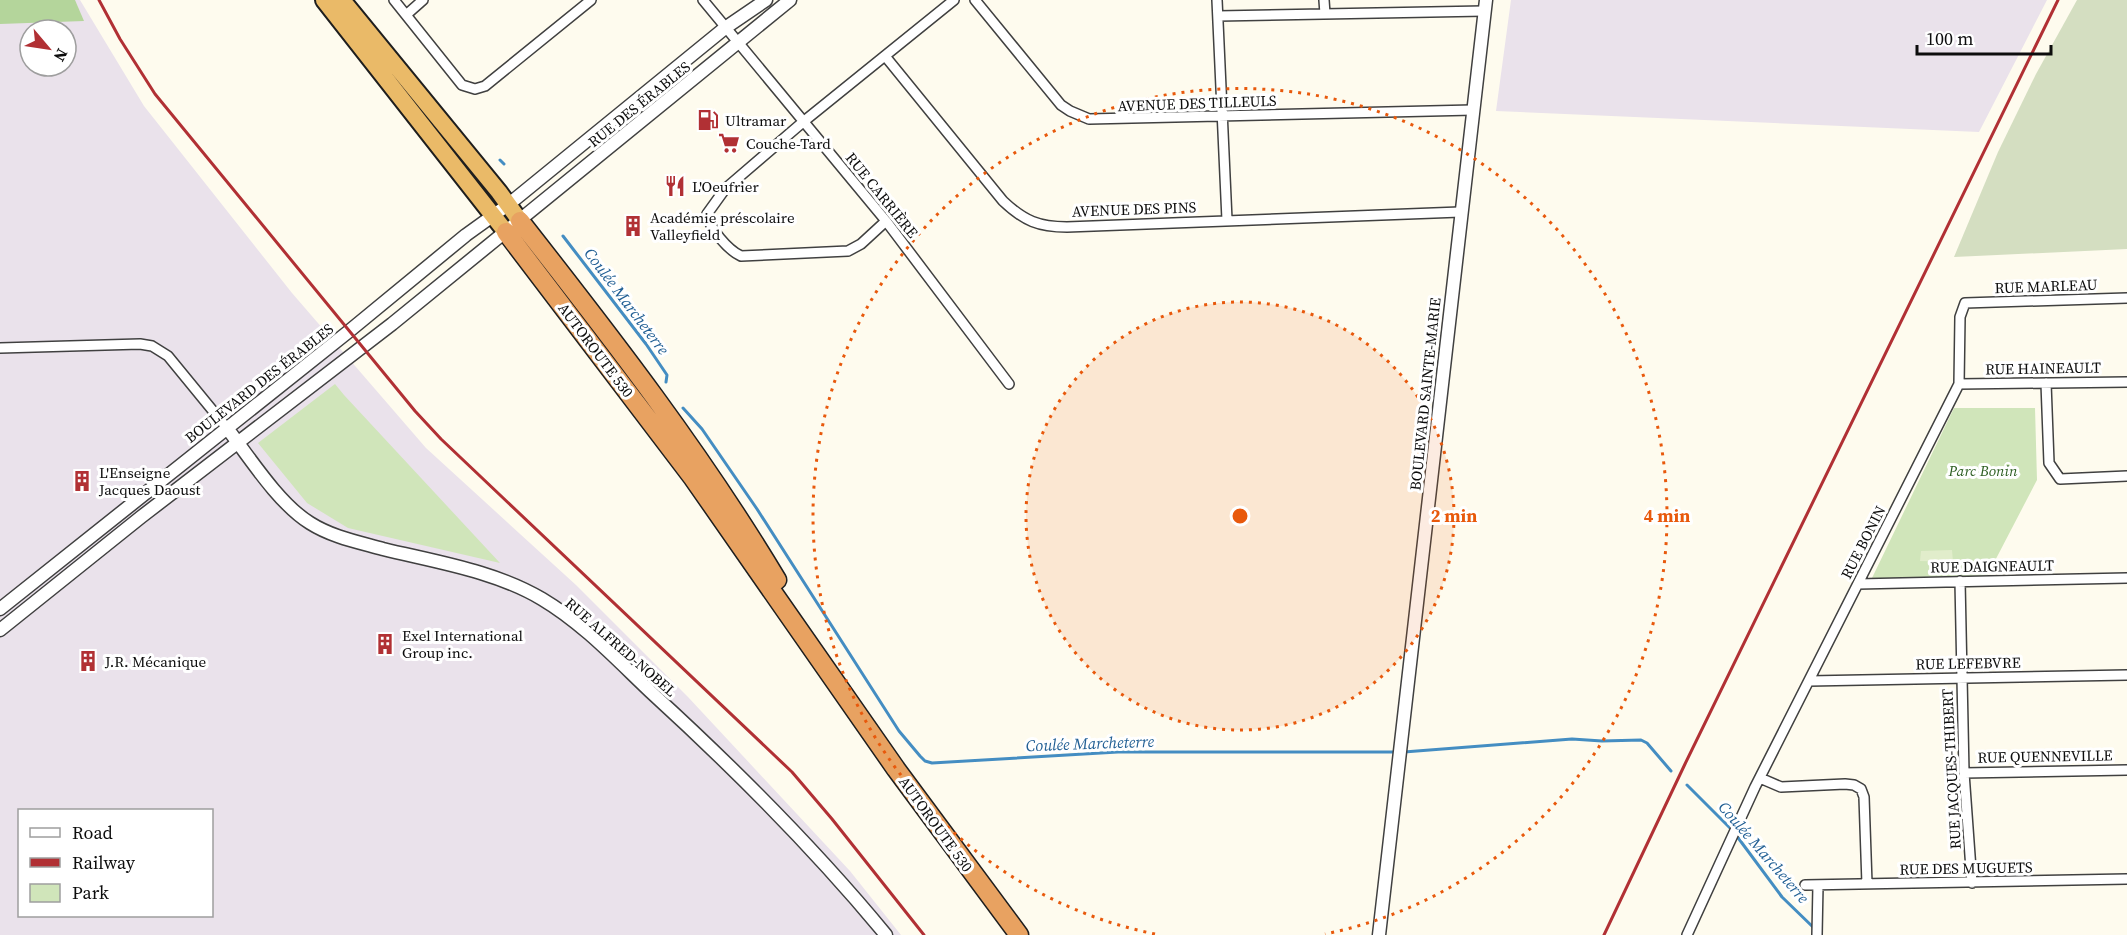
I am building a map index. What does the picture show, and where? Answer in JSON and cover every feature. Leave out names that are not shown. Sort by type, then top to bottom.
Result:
[{"type":"highway","name":"AUTOROUTE 530","points":[[324,0],[494,216],[513,226]]},
{"type":"highway","name":"AUTOROUTE 530","points":[[342,0],[509,204],[513,226],[952,846],[1019,935]]},
{"type":"street","points":[[394,0],[462,85],[475,89],[485,86],[591,0]]},
{"type":"street","points":[[406,15],[423,0]]},
{"type":"street","name":"RUE CARRIÈRE","points":[[703,0],[886,221],[1009,384]]},
{"type":"street","name":"RUE DES ÉRABLES","points":[[509,204],[725,28],[766,0]]},
{"type":"street","name":"RUE DES ÉRABLES","points":[[513,226],[790,0]]},
{"type":"street","points":[[886,221],[861,244],[848,251],[741,256],[732,250],[712,226],[707,214],[718,197],[803,122],[954,0]]},
{"type":"street","name":"AVENUE DES TILLEULS","points":[[975,0],[1054,98],[1079,116],[1098,120],[1473,110]]},
{"type":"street","points":[[1217,0],[1227,220]]},
{"type":"street","points":[[1324,0],[1325,14]]},
{"type":"street","points":[[1218,16],[1325,14],[1485,6]]},
{"type":"street","name":"BOULEVARD SAINTE-MARIE","points":[[1379,935],[1485,6]]},
{"type":"street","name":"AVENUE DES PINS","points":[[885,56],[1003,201],[1031,222],[1041,225],[1067,227],[1460,212]]},
{"type":"street","name":"BOULEVARD DES ÉRABLES","points":[[0,609],[466,235],[509,204]]},
{"type":"street","points":[[0,630],[238,442],[347,360],[513,226]]},
{"type":"street","name":"RUE MARLEAU","points":[[1965,303],[2127,298]]},
{"type":"street","name":"RUE BONIN","points":[[1687,935],[1757,782],[1959,384],[1960,317],[1965,303]]},
{"type":"street","points":[[0,348],[125,344],[152,346],[168,356],[227,428]]},
{"type":"street","name":"RUE HAINEAULT","points":[[1959,384],[2127,382]]},
{"type":"street","points":[[2046,383],[2049,463],[2060,479],[2127,476]]},
{"type":"street","name":"RUE ALFRED-NOBEL","points":[[227,428],[292,509],[309,523],[324,531],[354,541],[495,578],[517,586],[565,615],[711,747],[820,859],[886,935]]},
{"type":"street","name":"RUE DAIGNEAULT","points":[[1858,584],[2127,578]]},
{"type":"street","name":"RUE JACQUES-THIBERT","points":[[1960,581],[1964,773],[1972,883]]},
{"type":"street","name":"RUE LEFEBVRE","points":[[1809,681],[2127,675]]},
{"type":"street","name":"RUE QUENNEVILLE","points":[[1964,773],[2127,770]]},
{"type":"street","points":[[1757,782],[1781,787],[1845,784],[1861,789],[1864,797],[1867,884]]},
{"type":"street","name":"RUE DES MUGUETS","points":[[1805,885],[2127,879]]},
{"type":"street","points":[[1817,935],[1818,885]]},
{"type":"shaded area","points":[[0,0],[80,0],[144,106],[292,293],[426,448],[576,585],[688,697],[850,871],[901,935],[0,935]]},
{"type":"shaded area","points":[[1511,0],[2047,0],[1979,132],[1496,111]]},
{"type":"green space","points":[[0,0],[75,0],[84,21],[78,21],[78,18],[18,18],[18,23],[0,24]]},
{"type":"green space","points":[[2077,0],[2127,0],[2127,249],[1954,257],[1998,152],[2036,74]]},
{"type":"green space","points":[[335,384],[500,563],[348,528],[307,503],[258,443]]},
{"type":"green space","name":"Parc Bonin","points":[[1954,408],[2035,408],[2037,480],[1986,578],[1872,578]]},
{"type":"green space","points":[[1952,550],[1953,562],[1920,561],[1921,551]]},
{"type":"waterway","name":"Coulée Marcheterre","points":[[500,160],[504,164]]},
{"type":"waterway","name":"Coulée Marcheterre","points":[[563,236],[646,344],[667,375],[666,382]]},
{"type":"waterway","name":"Coulée Marcheterre","points":[[683,408],[702,429],[757,509],[899,731],[925,761],[932,763],[1118,752],[1397,752]]},
{"type":"waterway","name":"Coulée Marcheterre","points":[[1404,752],[1572,739],[1641,740],[1647,743],[1671,771]]},
{"type":"waterway","name":"Coulée Marcheterre","points":[[1687,785],[1732,830]]},
{"type":"waterway","name":"Coulée Marcheterre","points":[[1736,835],[1782,897],[1815,929]]},
{"type":"railway","points":[[99,0],[120,39],[155,94],[415,411],[441,439],[792,772],[924,935]]},
{"type":"railway","points":[[1604,935],[1685,764],[2058,0]]},
{"type":"place","name":"Ultramar","points":[[708,120]]},
{"type":"place","name":"Couche-Tard","points":[[729,143]]},
{"type":"place","name":"L'Oeufrier","points":[[675,186]]},
{"type":"place","name":"Académie préscolaire Valleyfield","points":[[633,226]]},
{"type":"place","name":"L'Enseigne Jacques Daoust","points":[[82,481]]},
{"type":"place","name":"Exel International Group inc.","points":[[385,644]]},
{"type":"place","name":"J.R. Mécanique","points":[[88,661]]}]
